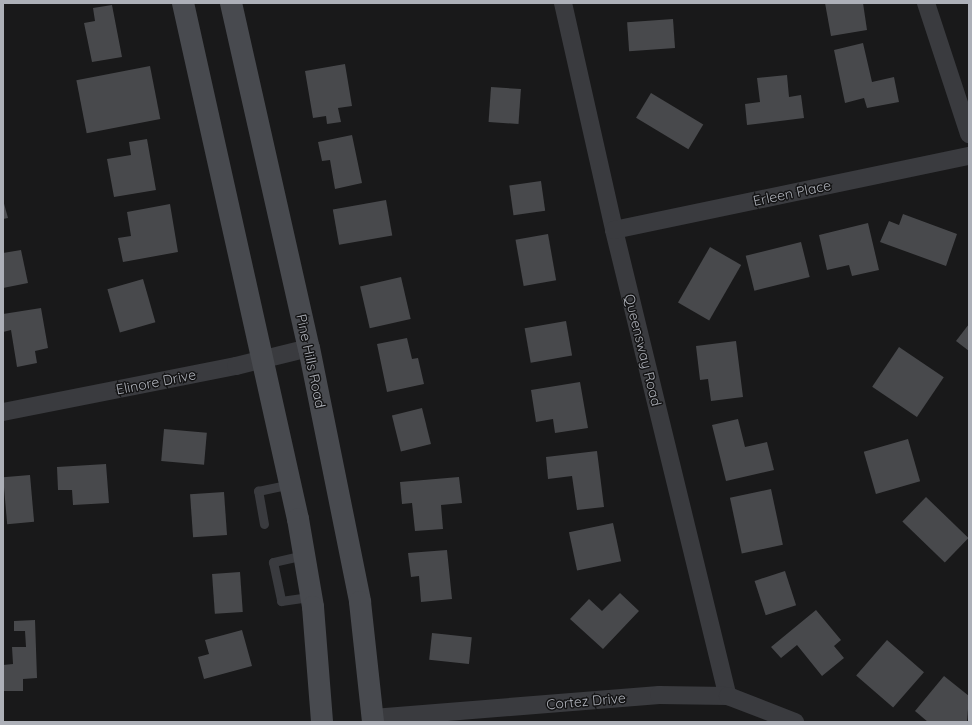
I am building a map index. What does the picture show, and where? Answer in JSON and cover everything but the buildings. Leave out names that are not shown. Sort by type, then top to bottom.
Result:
[{"type":"main road","points":[[183,3],[290,484],[304,556],[311,597],[322,722]]},
{"type":"main road","name":"Pine Hills Road","points":[[231,3],[309,348],[360,602],[373,720]]},
{"type":"street","name":"Queensway Road","points":[[563,3],[614,230],[728,696]]},
{"type":"street","points":[[926,3],[969,134]]},
{"type":"street","name":"Erleen Place","points":[[614,230],[969,156]]},
{"type":"street","name":"Elinore Drive","points":[[3,412],[309,348]]},
{"type":"street","name":"Cortez Drive","points":[[373,720],[659,695],[728,696],[796,722]]},
{"type":"lane","points":[[264,524],[258,491],[290,484]]},
{"type":"lane","points":[[304,556],[273,562],[281,601],[311,597]]}]
